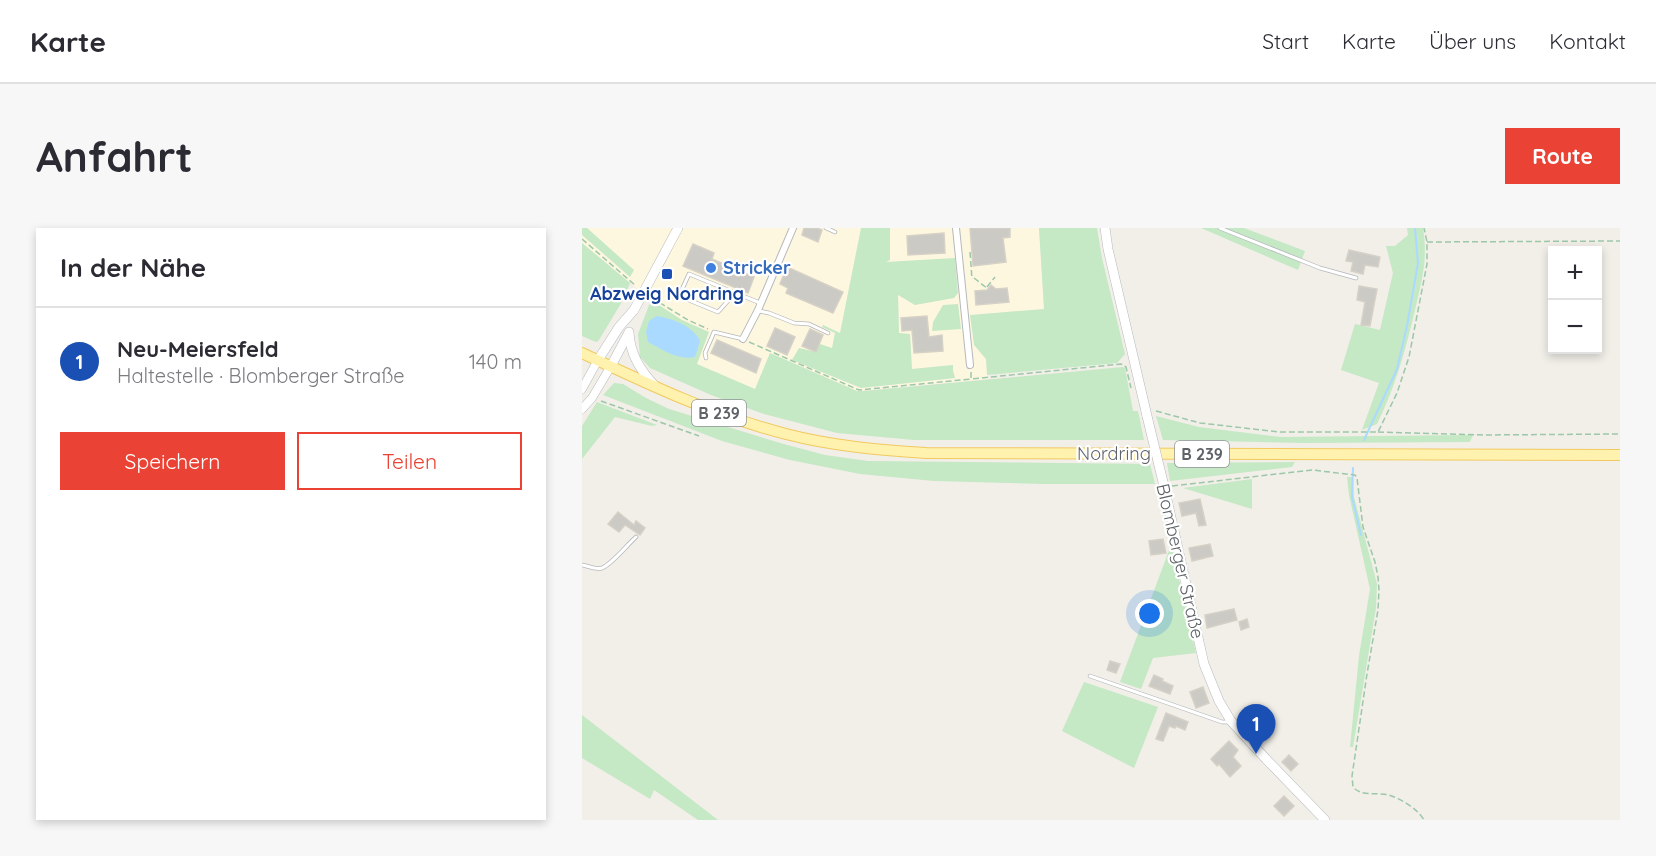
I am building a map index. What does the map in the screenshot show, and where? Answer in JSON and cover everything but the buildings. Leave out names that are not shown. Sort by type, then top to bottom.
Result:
[{"type":"main road","points":[[598,360],[619,327],[634,310],[678,228]]},
{"type":"main road","name":"Blomberger Straße","points":[[1105,228],[1204,664],[1219,701],[1232,722],[1325,820]]},
{"type":"main road","points":[[634,310],[629,344],[644,374],[655,386]]},
{"type":"main road","points":[[611,366],[629,332]]},
{"type":"main road","name":"B 239","points":[[582,353],[655,386]]},
{"type":"main road","name":"Nordring","points":[[655,386],[738,420],[786,434],[827,443],[926,453],[1620,455]]},
{"type":"street","points":[[743,339],[793,228]]},
{"type":"street","points":[[956,228],[970,365]]},
{"type":"street","points":[[582,389],[598,360]]},
{"type":"street","points":[[582,409],[592,398],[611,366]]},
{"type":"lane","points":[[826,228],[835,232]]},
{"type":"lane","points":[[1221,228],[1320,268],[1356,278]]},
{"type":"lane","points":[[735,293],[717,312],[679,297],[689,274],[760,303]]},
{"type":"lane","points":[[758,310],[794,323],[809,324],[828,333]]},
{"type":"lane","points":[[706,358],[705,353],[714,332],[743,339]]},
{"type":"lane","points":[[582,565],[595,569],[601,568],[636,537]]},
{"type":"lane","points":[[1090,676],[1221,722],[1232,722]]},
{"type":"path","points":[[1378,432],[1397,393],[1409,357],[1427,264],[1427,242],[1424,228]]},
{"type":"path","points":[[582,239],[636,286]]},
{"type":"path","points":[[1427,242],[1620,241]]},
{"type":"path","points":[[970,252],[973,278],[987,288],[995,277]]},
{"type":"path","points":[[650,297],[688,320],[714,332]]},
{"type":"path","points":[[743,339],[859,390],[1121,364],[1126,367],[1131,388]]},
{"type":"path","points":[[970,365],[971,379]]},
{"type":"path","points":[[592,398],[699,436]]},
{"type":"path","points":[[1146,411],[1212,425],[1280,432],[1620,434]]},
{"type":"path","points":[[1163,485],[1312,470],[1355,475],[1358,478],[1363,527],[1375,562],[1379,590],[1378,610],[1366,674],[1352,776],[1353,787],[1364,794],[1389,795],[1399,799],[1419,813],[1424,820]]},
{"type":"shaded area","points":[[582,228],[1039,228],[1044,309],[974,344],[986,359],[988,379],[857,391],[770,353],[755,390],[696,364],[709,332],[682,320],[651,300],[582,243]],"holes":[[[882,262],[915,305],[898,294],[899,334],[910,334],[912,369],[952,365],[955,378],[872,387]]]},
{"type":"green space","points":[[582,228],[587,228],[634,270],[630,277],[582,235]]},
{"type":"green space","points":[[861,228],[890,228],[890,260],[886,262],[955,258],[958,293],[954,298],[915,305],[898,295],[899,333],[910,334],[912,369],[953,365],[955,378],[861,388],[792,360],[799,348],[816,352],[820,344],[832,348],[835,333],[822,327],[823,325],[840,333]]},
{"type":"green space","points":[[1039,228],[1097,228],[1125,354],[1117,363],[987,375],[986,359],[974,345],[970,315],[1044,309]]},
{"type":"green space","points":[[1201,228],[1244,228],[1305,251],[1298,270]]},
{"type":"green space","points":[[1407,228],[1423,228],[1425,260],[1420,289],[1404,354],[1390,396],[1377,424],[1362,430],[1379,383],[1341,370],[1355,324],[1380,330],[1393,273],[1386,246],[1395,246],[1408,235]]},
{"type":"green space","points":[[582,243],[630,283],[623,300],[596,342],[582,336]]},
{"type":"green space","points":[[651,300],[682,320],[709,332],[697,364],[755,389],[770,353],[857,391],[1123,367],[1133,411],[1138,411],[1144,440],[914,440],[837,433],[764,414],[711,395],[650,368],[640,357],[638,334]]},
{"type":"green space","points":[[958,304],[961,329],[932,331],[933,322],[943,305]]},
{"type":"green space","points":[[614,383],[623,384],[669,409],[825,455],[868,461],[1150,464],[1155,484],[934,481],[860,474],[790,460],[722,441],[603,395]]},
{"type":"green space","points":[[597,402],[657,425],[652,426],[615,417],[582,459],[582,426]]},
{"type":"green space","points":[[1156,416],[1199,427],[1281,437],[1473,435],[1470,442],[1303,443],[1163,440]]},
{"type":"green space","points":[[1295,462],[1292,467],[1170,481],[1167,463]]},
{"type":"green space","points":[[1347,477],[1353,477],[1354,497],[1377,584],[1376,608],[1353,747],[1350,747],[1359,656],[1370,589]]},
{"type":"green space","points":[[1252,479],[1252,509],[1183,488]]},
{"type":"green space","points":[[1171,545],[1196,653],[1153,658],[1141,689],[1120,682]]},
{"type":"green space","points":[[1084,682],[1158,707],[1134,768],[1062,731]]},
{"type":"green space","points":[[582,715],[718,820],[698,820],[654,790],[650,799],[582,758]]},
{"type":"water","points":[[657,316],[676,321],[693,331],[700,341],[695,357],[676,356],[648,342],[646,332],[649,321]]},
{"type":"waterway","points":[[1364,440],[1397,369],[1418,263],[1415,228]]},
{"type":"waterway","points":[[1353,468],[1352,497],[1361,535]]},
{"type":"place","name":"Stricker","points":[[711,268]]},
{"type":"place","name":"Abzweig Nordring","points":[[667,274]]},
{"type":"place","name":"Neu-Meiersfeld","points":[[1256,754]]}]
